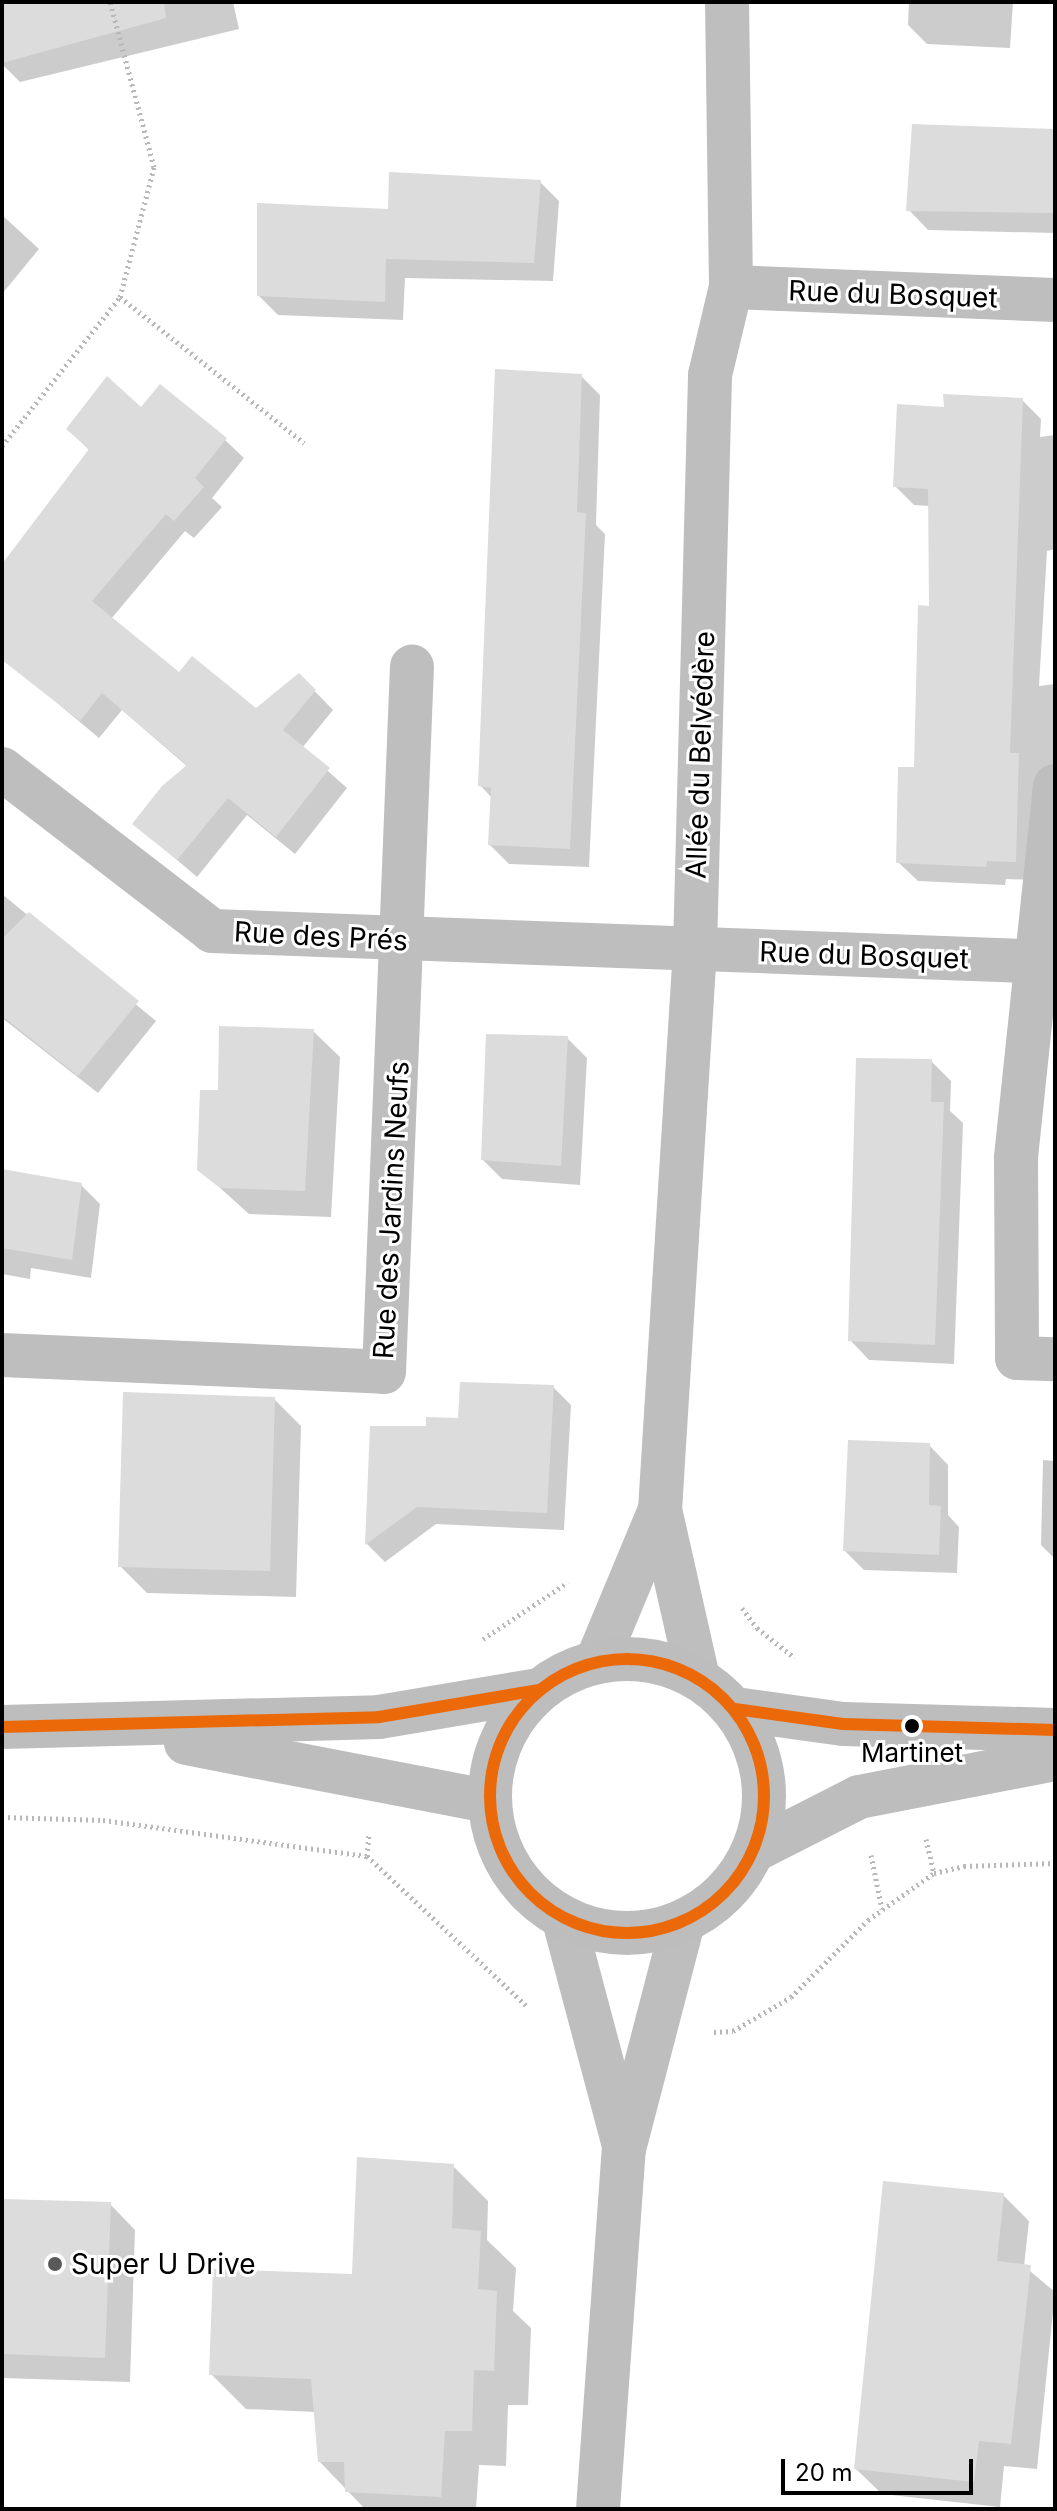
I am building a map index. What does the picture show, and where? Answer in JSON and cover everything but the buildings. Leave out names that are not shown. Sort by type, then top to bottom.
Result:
[{"type":"main road","points":[[2,1727],[109,1728],[379,1717],[538,1690],[597,1661],[646,1657],[698,1678],[735,1709],[755,1744],[765,1791],[755,1850],[729,1890],[683,1923],[636,1935],[564,1920],[526,1892],[498,1848],[488,1801],[490,1771],[507,1726],[538,1690]]},
{"type":"main road","points":[[735,1709],[843,1724],[1055,1730]]},
{"type":"main road","points":[[109,1728],[488,1801]]},
{"type":"main road","points":[[755,1850],[859,1797],[1055,1759]]},
{"type":"street","name":"Allée du Belvédère","points":[[698,1678],[660,1510],[695,949],[710,375],[731,287],[727,2]]},
{"type":"street","name":"Rue du Bosquet","points":[[731,287],[1055,300]]},
{"type":"street","name":"Rue des Jardins Neufs","points":[[2,1355],[384,1372],[404,940],[412,667]]},
{"type":"street","name":"Rue des Prés","points":[[2,769],[212,931],[695,949]]},
{"type":"street","points":[[1055,786],[1048,972],[1016,1158],[1017,1358],[1055,1359]]},
{"type":"street","name":"Rue du Bosquet","points":[[695,949],[1048,972]]},
{"type":"street","points":[[1016,1158],[1055,1129]]},
{"type":"street","name":"Allée du Belvédère","points":[[597,1661],[660,1510]]},
{"type":"street","points":[[564,1920],[624,2149]]},
{"type":"street","points":[[598,2509],[624,2149],[683,1923]]},
{"type":"path","points":[[2,446],[120,297],[154,167],[110,2]]},
{"type":"path","points":[[120,297],[304,443]]},
{"type":"path","points":[[471,1647],[604,1554],[641,1555]]},
{"type":"path","points":[[2,1817],[103,1820],[367,1856],[536,2015]]},
{"type":"path","points":[[703,2033],[733,2031],[791,1997],[868,1920],[934,1873],[964,1866],[1055,1863]]},
{"type":"transit line","points":[[627,1659],[654,1661],[679,1669],[703,1682],[724,1699],[741,1720],[754,1744],[762,1769],[764,1796],[762,1823],[754,1848],[741,1872],[724,1893],[703,1910],[679,1923],[654,1931],[627,1933],[600,1931],[575,1923],[551,1910],[530,1893],[513,1872],[500,1848],[492,1823],[490,1796],[492,1769],[500,1744],[513,1720],[530,1699],[551,1682],[575,1669],[600,1661],[627,1659]]},
{"type":"transit line","points":[[2,1727],[379,1717],[538,1690]]},
{"type":"transit line","points":[[735,1709],[843,1724],[1055,1730]]},
{"type":"place","name":"Martinet","points":[[912,1726]]},
{"type":"place","name":"Super U Drive","points":[[55,2264]]}]
